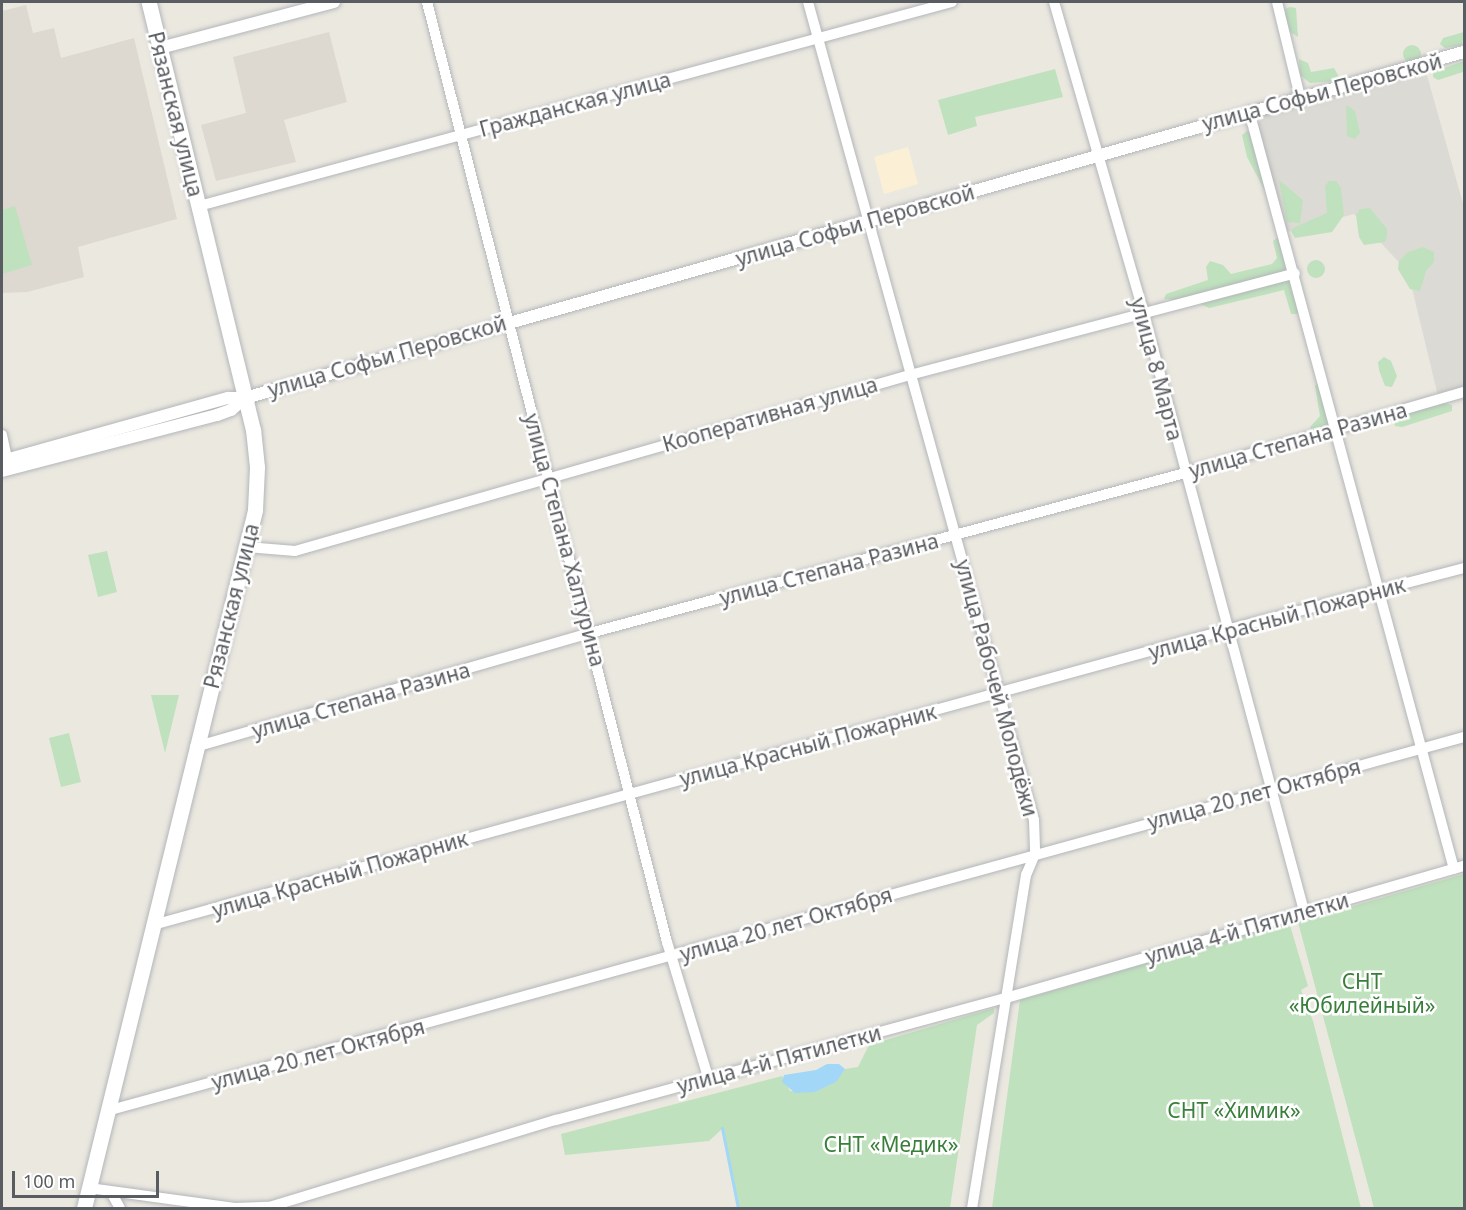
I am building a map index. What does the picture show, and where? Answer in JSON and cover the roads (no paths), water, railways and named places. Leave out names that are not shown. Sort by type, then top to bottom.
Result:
[{"type":"main road","name":"Рязанская улица","points":[[84,1209],[195,747],[255,510],[257,467],[245,398],[148,2]]},
{"type":"street","points":[[160,48],[334,2]]},
{"type":"street","name":"улица Степана Халтурина","points":[[427,2],[464,135],[548,476],[672,956],[708,1077]]},
{"type":"street","name":"улица Рабочей Молодёжи","points":[[808,2],[871,222],[910,375],[1034,820],[1035,855],[1026,875],[972,1209]]},
{"type":"street","name":"Гражданская улица","points":[[198,206],[952,2]]},
{"type":"street","name":"улица 8 Марта","points":[[1054,2],[1143,311],[1226,630],[1304,911]]},
{"type":"street","points":[[1277,2],[1300,98]]},
{"type":"street","name":"улица Софьи Перовской","points":[[4,460],[228,398],[245,398],[509,321],[871,222],[1249,111],[1464,52]]},
{"type":"street","points":[[1249,111],[1295,273],[1419,749],[1459,868]]},
{"type":"street","name":"Кооперативная улица","points":[[247,548],[295,551],[548,476],[910,375],[1143,311],[1295,273]]},
{"type":"street","name":"улица Степана Разина","points":[[195,747],[590,633],[1185,473],[1464,392]]},
{"type":"street","name":"улица Софьи Перовской","points":[[2,471],[217,415],[231,410],[245,398]]},
{"type":"street","points":[[2,435],[4,460]]},
{"type":"street","name":"улица Красный Пожарник","points":[[153,925],[631,792],[999,694],[1226,630],[1464,568]]},
{"type":"street","name":"улица 20 лет Октября","points":[[107,1111],[1464,736]]},
{"type":"street","name":"улица 4-й Пятилетки","points":[[89,1188],[235,1208],[269,1207],[708,1077],[1006,998],[1459,868]]},
{"type":"street","points":[[111,1192],[120,1209]]},
{"type":"water","points":[[827,1064],[839,1064],[845,1069],[836,1082],[815,1092],[795,1093],[782,1082],[784,1075],[816,1070]]},
{"type":"waterway","points":[[722,1128],[738,1208]]},
{"type":"park label","name":"СНТ «Юбилейный»","points":[[1362,993]]},
{"type":"park label","name":"СНТ «Химик»","points":[[1234,1110]]},
{"type":"park label","name":"СНТ «Медик»","points":[[891,1144]]}]
